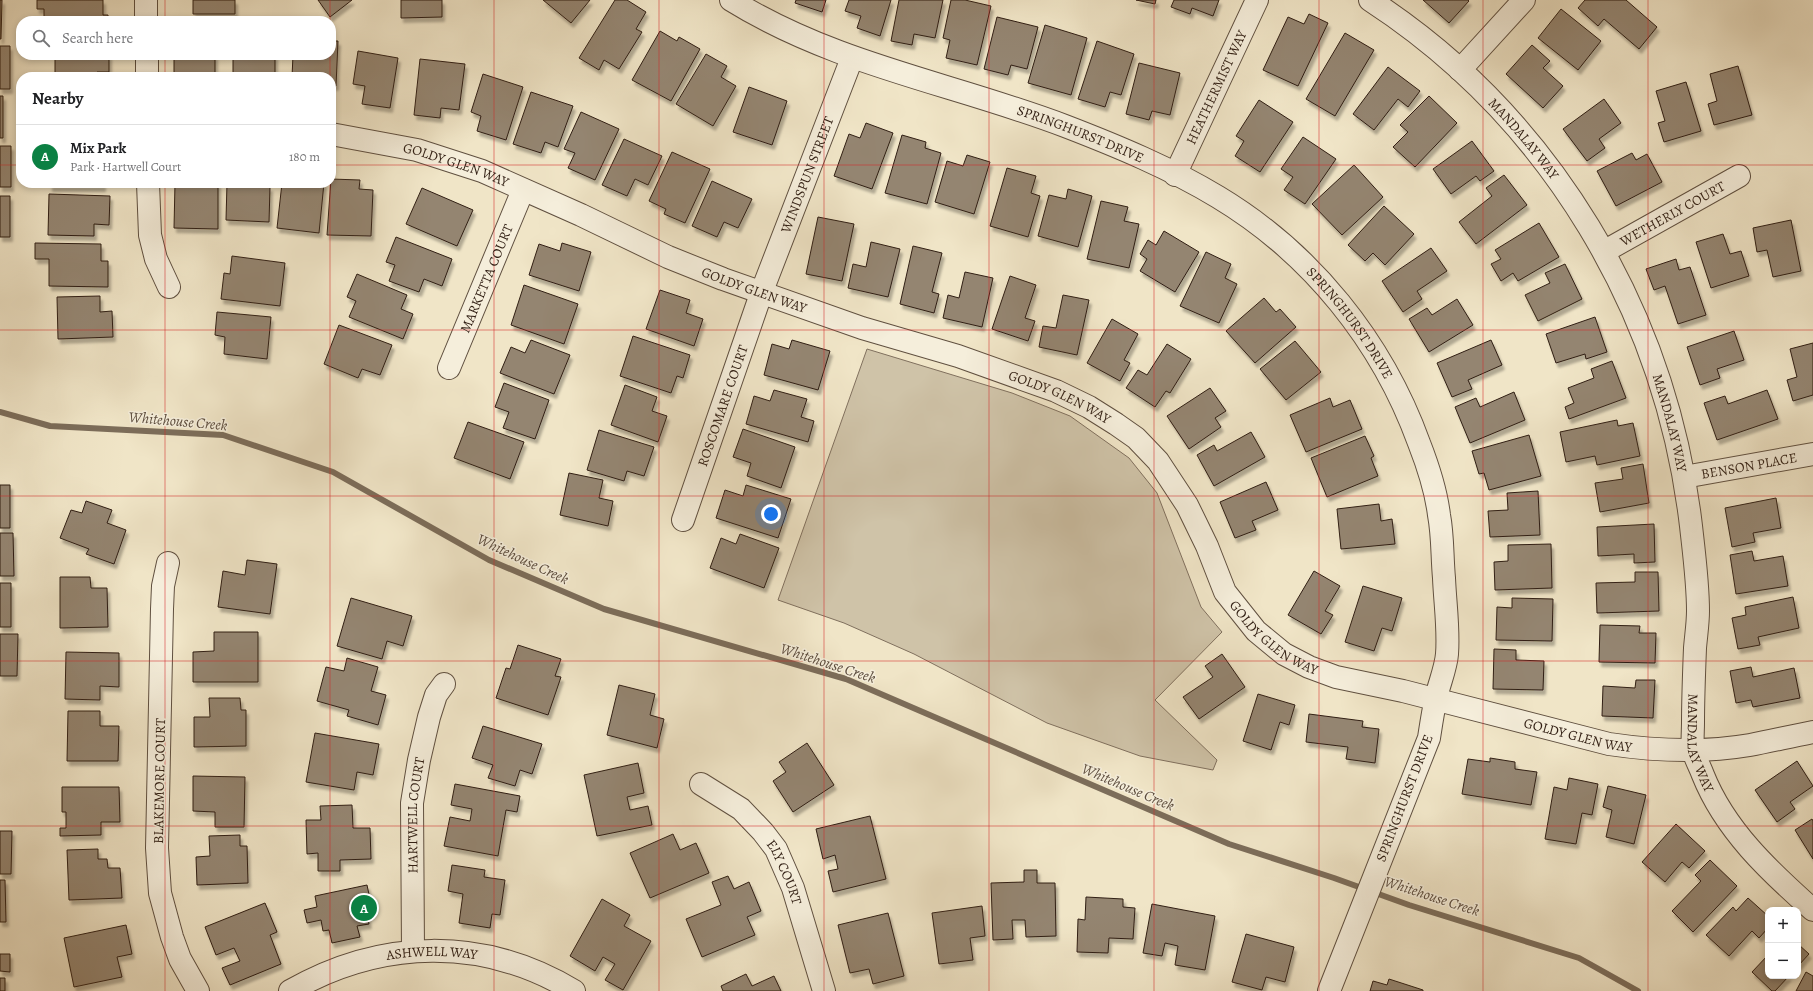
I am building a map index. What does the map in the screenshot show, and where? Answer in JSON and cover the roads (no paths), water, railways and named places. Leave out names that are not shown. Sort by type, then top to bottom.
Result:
[{"type":"street","points":[[146,0],[146,16]]},
{"type":"street","name":"SPRINGHURST DRIVE","points":[[731,0],[780,27],[852,58],[993,101],[1058,124],[1136,156],[1175,174],[1218,197],[1259,225],[1297,256],[1347,311],[1389,375],[1411,419],[1428,466],[1440,514],[1447,656],[1435,700],[1429,738],[1329,991]]},
{"type":"street","name":"HEATHERMIST WAY","points":[[1175,174],[1257,0]]},
{"type":"street","name":"MANDALAY WAY","points":[[1370,0],[1434,46],[1498,107],[1532,144],[1577,206],[1605,251],[1630,302],[1666,400],[1684,477],[1691,527],[1698,612],[1693,692],[1693,751],[1710,794],[1723,816],[1738,836],[1813,910]]},
{"type":"street","points":[[1460,70],[1524,0]]},
{"type":"street","name":"WINDSPUN STREET","points":[[762,291],[852,58]]},
{"type":"street","points":[[147,60],[147,72]]},
{"type":"street","name":"GOLDY GLEN WAY","points":[[336,135],[417,150],[482,171],[581,215],[668,257],[723,279],[762,291],[862,328],[958,356],[996,371],[1056,391],[1089,407],[1136,438],[1158,461],[1187,505],[1207,546],[1225,592],[1256,631],[1284,654],[1309,667],[1336,677],[1403,691],[1609,744],[1637,748],[1693,751],[1749,745],[1813,732]]},
{"type":"street","name":"WETHERLY COURT","points":[[1605,251],[1740,176]]},
{"type":"street","points":[[148,188],[150,235],[156,259],[169,287]]},
{"type":"street","name":"MARKETTA COURT","points":[[449,368],[523,190]]},
{"type":"street","name":"ROSCOMARE COURT","points":[[683,520],[762,291]]},
{"type":"street","name":"BENSON PLACE","points":[[1684,477],[1813,454]]},
{"type":"street","name":"BLAKEMORE COURT","points":[[168,563],[163,586],[162,609],[158,848],[160,893],[172,937],[180,958],[198,991]]},
{"type":"street","name":"HARTWELL COURT","points":[[413,951],[412,803],[419,760],[429,717],[436,695],[444,684]]},
{"type":"street","name":"ELY COURT","points":[[701,784],[741,809],[763,832],[776,849],[793,888],[824,991]]},
{"type":"street","name":"ASHWELL WAY","points":[[290,991],[308,981],[351,963],[374,957],[413,951],[449,951],[495,958],[540,973],[574,991]]},
{"type":"waterway","name":"Whitehouse Creek","points":[[0,412],[50,426],[223,435],[333,472],[489,560],[604,609],[846,679],[1229,844],[1334,878],[1409,905],[1579,958],[1638,991]]},
{"type":"place","name":"Mix Park","points":[[364,908]]}]
